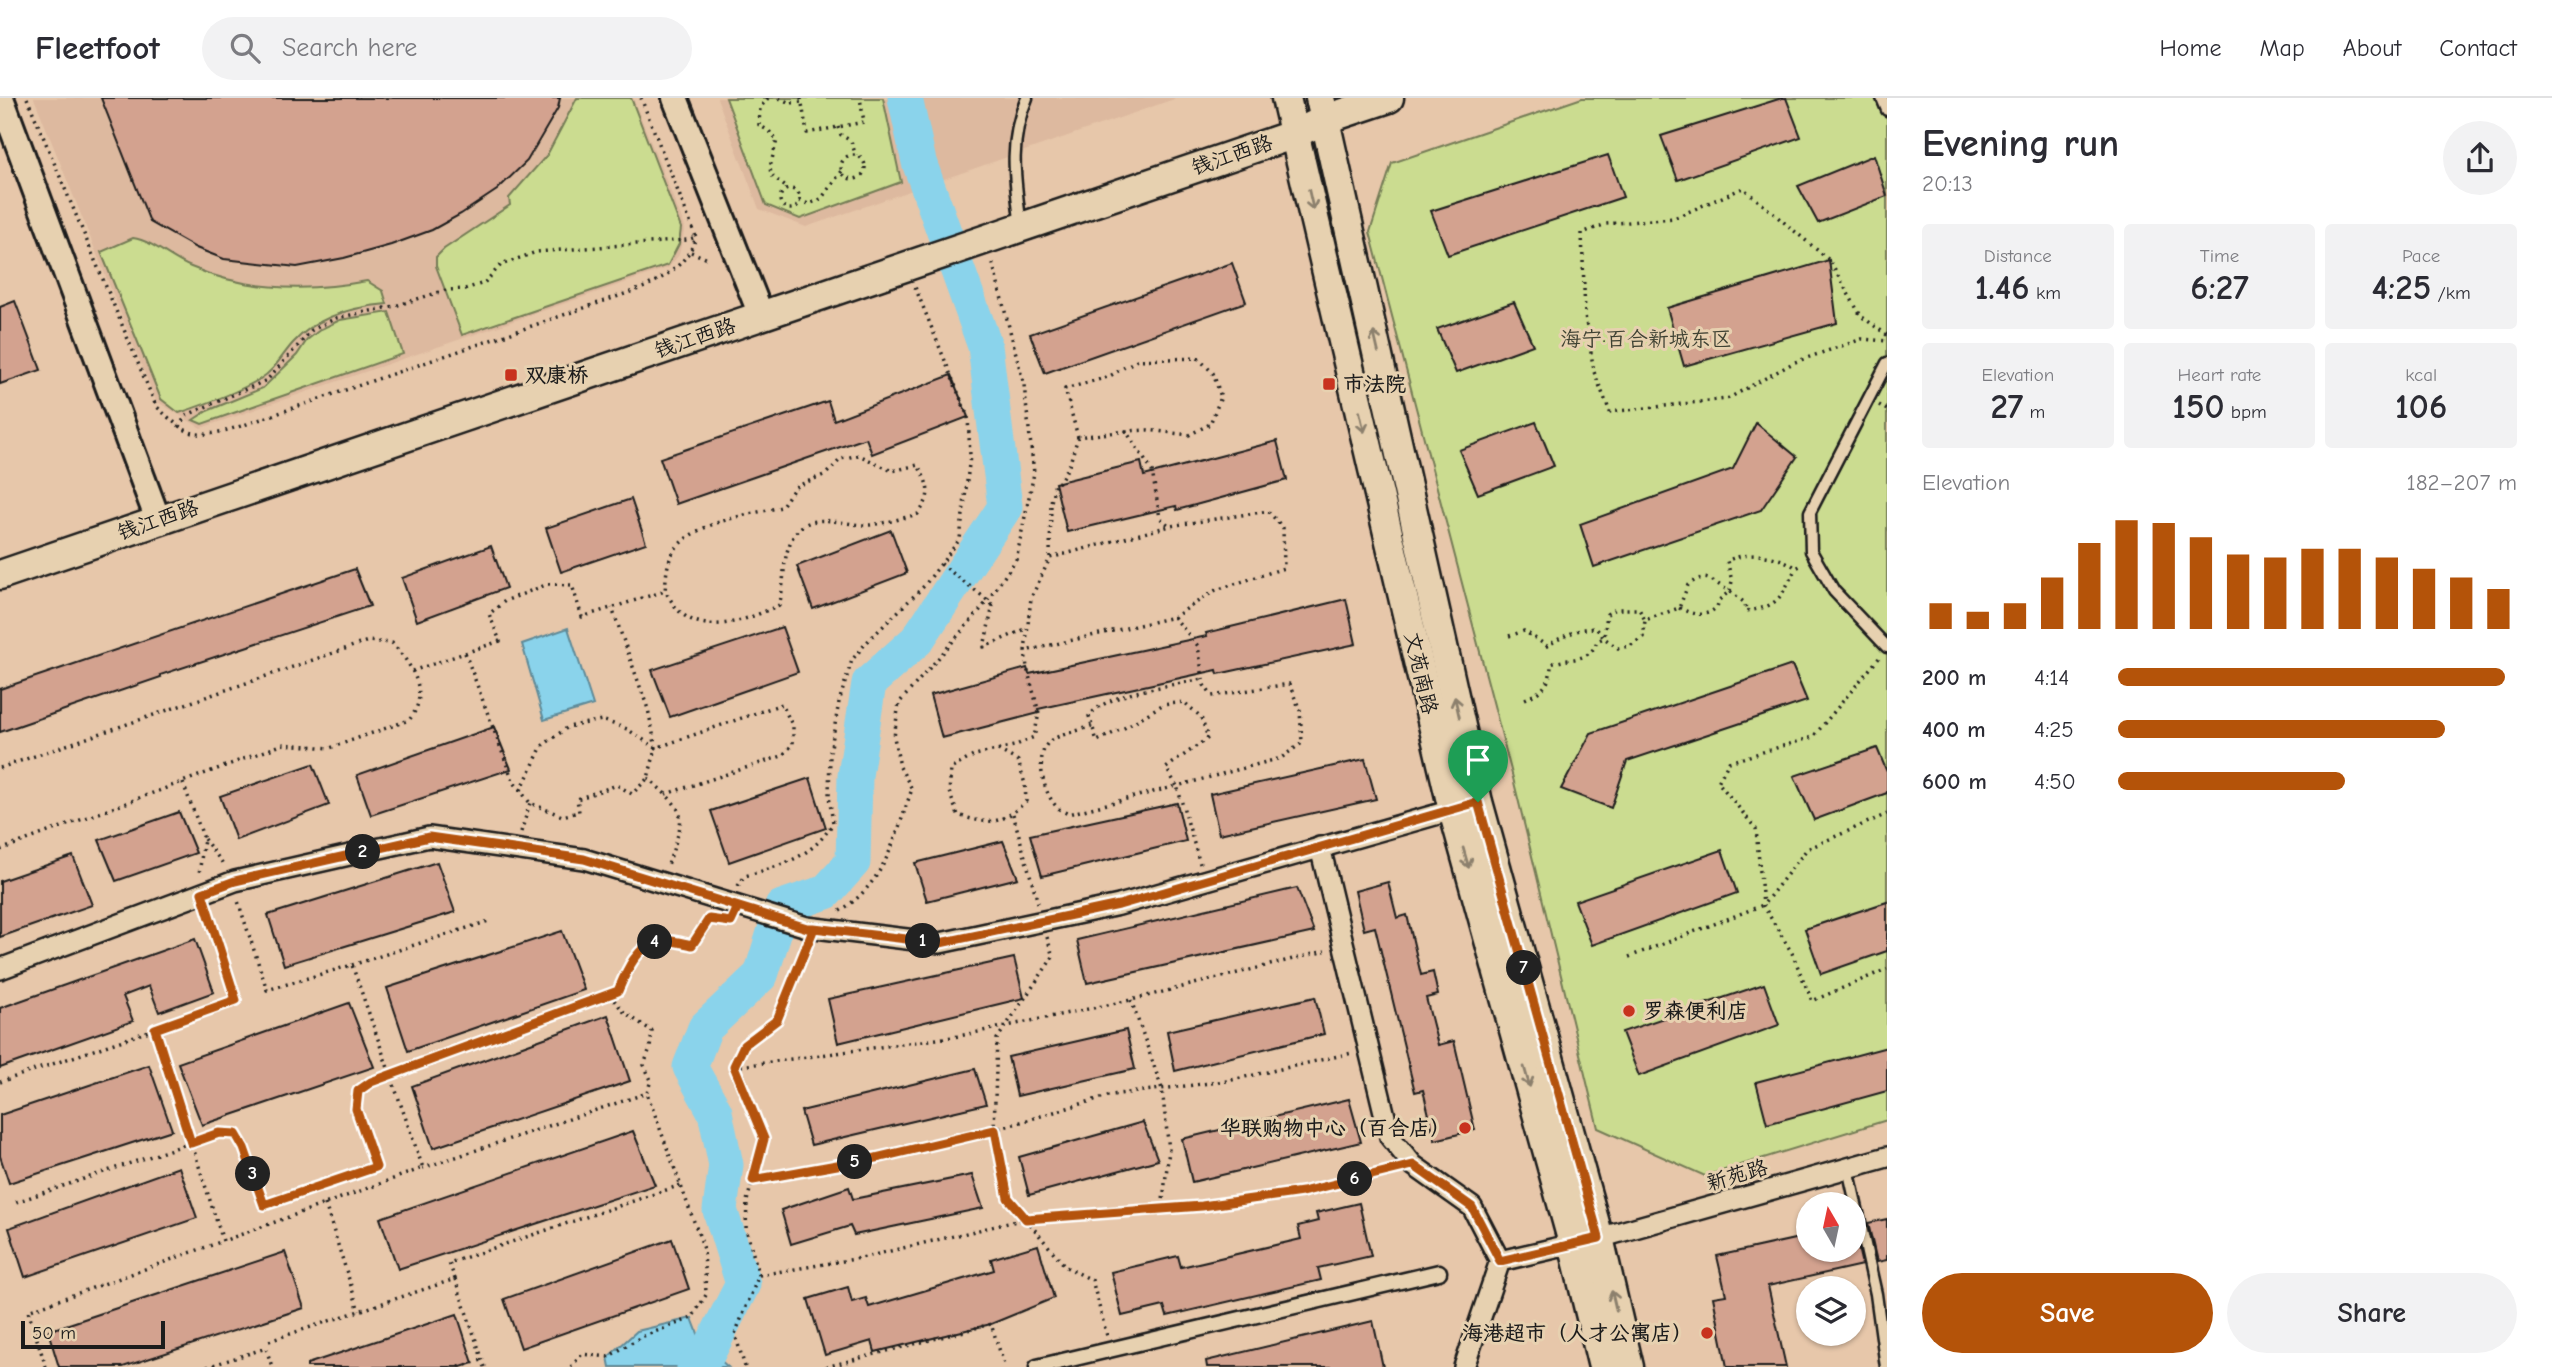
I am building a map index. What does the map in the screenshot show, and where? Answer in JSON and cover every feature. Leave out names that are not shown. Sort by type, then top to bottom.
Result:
[{"type":"main road","name":"文苑南路","points":[[1286,98],[1466,806],[1586,1241],[1629,1367]]},
{"type":"main road","name":"钱江西路","points":[[0,575],[1295,134],[1323,109],[1389,98]]},
{"type":"main road","name":"文苑南路","points":[[1323,109],[1466,806]]},
{"type":"main road","name":"文苑南路","points":[[1586,1241],[1603,1367]]},
{"type":"street","points":[[1,98],[158,520]]},
{"type":"street","points":[[675,98],[761,315]]},
{"type":"street","points":[[0,969],[232,882],[429,837],[584,859],[810,928],[940,943],[1119,905],[1466,806]]},
{"type":"street","points":[[1320,847],[1390,1137],[1413,1165],[1472,1207],[1500,1261],[1464,1367]]},
{"type":"street","name":"新苑路","points":[[1500,1261],[1586,1241],[1887,1157]]},
{"type":"street","points":[[1037,1367],[1439,1272]]},
{"type":"lane","points":[[1021,227],[1013,167],[1018,118],[1027,98]]},
{"type":"lane","points":[[1882,98],[1887,110]]},
{"type":"lane","points":[[1887,363],[1810,512],[1811,551],[1816,560],[1834,590],[1887,648]]},
{"type":"lane","points":[[1848,1168],[1883,1310],[1886,1367]]},
{"type":"path","points":[[27,98],[156,406],[178,427],[195,435],[217,433],[241,426],[645,287],[669,275],[691,252],[696,237],[641,98]]},
{"type":"path","points":[[768,98],[760,108],[759,125],[777,140],[770,167],[771,175],[788,190],[797,192],[799,201],[796,206],[790,208],[782,204],[781,195],[788,190]]},
{"type":"path","points":[[779,98],[790,103],[801,100],[807,133],[864,122],[860,98]]},
{"type":"path","points":[[838,127],[841,135],[851,141],[856,156],[864,163],[862,174],[852,179],[842,172]]},
{"type":"path","points":[[842,172],[842,164],[846,158],[856,156]]},
{"type":"path","points":[[799,201],[809,205],[821,199],[842,172]]},
{"type":"path","points":[[1887,335],[1861,316],[1829,260],[1743,188],[1674,218],[1606,224],[1582,233],[1587,326],[1594,372],[1610,412],[1727,399],[1795,362],[1862,339],[1887,341]]},
{"type":"path","points":[[178,427],[187,415],[267,380],[312,330],[336,318],[484,283],[501,265],[536,253],[696,237]]},
{"type":"path","points":[[745,1367],[735,1334],[759,1275],[746,1229],[747,1201],[764,1139],[734,1066],[744,1045],[777,1020],[810,928],[857,901],[878,876],[898,832],[912,789],[900,767],[894,737],[899,704],[982,608],[1016,560],[1034,472],[1024,385],[985,239]]},
{"type":"path","points":[[691,252],[708,259]]},
{"type":"path","points":[[16,1202],[219,1133],[236,1134],[244,1148],[264,1205],[376,1167],[356,1109],[358,1091],[371,1082],[618,991],[628,967],[649,945],[661,940],[692,945],[709,919],[731,922],[738,907],[738,886],[745,876],[794,861],[823,838],[833,823],[829,796],[830,753],[839,702],[852,660],[924,586],[960,539],[970,456],[968,417],[909,265]]},
{"type":"path","points":[[998,750],[1018,761],[1025,784],[1026,801],[1013,814],[984,824],[958,814],[949,792],[951,769],[975,755],[1034,737],[1039,713],[1025,651],[1031,598],[1050,558],[1051,502],[1055,483],[1059,482],[1069,466],[1078,437],[1065,389],[1108,377],[1137,360],[1198,358],[1213,373],[1221,397],[1210,424],[1189,435],[1148,430],[1078,437]]},
{"type":"path","points":[[1126,431],[1152,471],[1160,518],[1170,526]]},
{"type":"path","points":[[859,455],[892,471],[918,465],[927,482],[928,501],[918,514],[868,525],[830,519],[814,522],[799,530],[789,545],[779,605],[746,620],[713,624],[688,618],[677,609],[665,591],[670,559],[680,541],[696,531],[781,507],[795,487],[826,474],[841,459],[859,455]]},
{"type":"path","points":[[1025,651],[1174,617],[1216,590],[1284,568],[1283,528],[1268,511],[1170,526],[1050,558]]},
{"type":"path","points":[[1679,607],[1689,613],[1706,615],[1717,607],[1718,600],[1730,591],[1732,581],[1727,561],[1732,559],[1752,555],[1789,562],[1796,568]]},
{"type":"path","points":[[1645,620],[1679,607],[1688,585],[1694,580],[1710,578],[1745,603],[1746,611],[1768,608],[1784,590],[1796,568],[1816,560]]},
{"type":"path","points":[[942,564],[993,605],[984,648],[1028,628]]},
{"type":"path","points":[[412,671],[500,641],[489,614],[505,601],[548,584],[572,585],[582,617],[665,591]]},
{"type":"path","points":[[465,653],[513,781],[520,791],[530,803],[562,816],[579,813],[577,799],[617,785],[632,794],[648,778],[656,748],[648,709],[612,608]]},
{"type":"path","points":[[1509,636],[1524,631],[1547,646],[1569,633],[1583,628],[1596,628],[1604,638],[1618,648],[1630,646],[1643,637],[1645,620],[1639,610],[1616,609],[1607,614],[1604,638]]},
{"type":"path","points":[[1092,726],[1050,741],[1041,754],[1048,792],[1058,808],[1068,814],[1281,758],[1302,743],[1300,710],[1289,684],[1212,696],[1204,685],[1198,646],[1174,617]]},
{"type":"path","points":[[1525,699],[1536,694],[1548,683],[1551,664],[1587,656],[1594,650],[1597,641],[1604,638]]},
{"type":"path","points":[[0,768],[368,641],[392,643],[408,660],[419,686],[417,711],[409,720],[330,748],[285,744],[0,850]]},
{"type":"path","points":[[1879,658],[1813,737],[1729,762],[1718,782],[1756,829],[1763,905],[1793,953],[1812,1002],[1887,969]]},
{"type":"path","points":[[1203,679],[1120,697],[1097,706],[1089,716],[1097,741],[1162,705],[1184,702],[1201,718],[1208,738],[1166,768],[1177,786],[1203,879]]},
{"type":"path","points":[[656,748],[782,704],[793,727],[793,744],[782,756],[666,794]]},
{"type":"path","points":[[520,791],[541,746],[568,727],[602,720],[627,729],[656,748]]},
{"type":"path","points":[[648,778],[675,802],[682,820],[662,883]]},
{"type":"path","points":[[183,783],[204,839],[228,871],[267,990],[489,921]]},
{"type":"path","points":[[516,849],[530,803]]},
{"type":"path","points":[[1013,814],[1053,957],[997,1039],[995,1130],[1008,1198],[1066,1267],[1092,1280],[1111,1350]]},
{"type":"path","points":[[1629,957],[1763,905],[1807,849],[1887,814]]},
{"type":"path","points":[[0,1082],[236,1000],[198,881],[204,839]]},
{"type":"path","points":[[734,1066],[959,1036],[1131,1000],[1344,946]]},
{"type":"path","points":[[352,965],[422,1168]]},
{"type":"path","points":[[571,1367],[582,1354],[608,1357],[641,1337],[692,1318],[706,1294],[704,1249],[647,1093],[651,1080],[644,1065],[652,1031],[625,1013],[608,993]]},
{"type":"path","points":[[1131,1000],[1162,1089],[1169,1150],[1161,1209]]},
{"type":"path","points":[[155,1029],[223,1241]]},
{"type":"path","points":[[753,1180],[876,1158],[995,1130],[1111,1095],[1227,1082],[1369,1049]]},
{"type":"path","points":[[46,1367],[28,1311],[422,1168],[647,1093]]},
{"type":"path","points":[[759,1275],[861,1258],[1026,1219],[1202,1206],[1302,1192],[1413,1165]]},
{"type":"path","points":[[485,1367],[449,1264],[681,1185]]},
{"type":"path","points":[[325,1203],[359,1311]]},
{"type":"path","points":[[269,1341],[455,1279]]},
{"type":"path","points":[[826,1367],[991,1324],[1005,1367]]},
{"type":"path","points":[[207,1367],[266,1348],[272,1367]]},
{"type":"path","points":[[459,1367],[482,1360]]},
{"type":"shaded area","points":[[34,98],[633,98],[685,227],[679,255],[668,268],[201,428],[156,401]]},
{"type":"shaded area","points":[[717,98],[1177,98],[806,227],[759,209]]},
{"type":"green space","points":[[577,98],[631,98],[681,228],[679,244],[668,265],[462,335],[436,266],[436,257],[510,205],[509,198],[547,155]]},
{"type":"green space","points":[[726,98],[883,98],[901,182],[800,219],[766,205]]},
{"type":"green space","name":"海宁·百合新城东区","points":[[1582,98],[1887,98],[1887,1120],[1705,1176],[1598,1128],[1513,778],[1370,232],[1392,163]]},
{"type":"green space","points":[[133,238],[148,243],[191,267],[234,281],[300,288],[367,281],[383,291],[387,304],[336,314],[324,320],[302,334],[260,379],[221,398],[179,413],[161,399],[101,252]]},
{"type":"green space","points":[[389,312],[403,354],[202,424],[193,420],[207,411],[263,388],[297,355],[307,340],[321,329],[340,320]]},
{"type":"water","points":[[568,628],[593,705],[544,720],[522,644]]},
{"type":"water","points":[[692,1318],[702,1344],[728,1367],[610,1367],[608,1357],[637,1331]]},
{"type":"building","points":[[101,98],[560,98],[558,108],[527,161],[497,190],[461,214],[432,230],[391,245],[297,267],[224,259],[196,248],[150,222]]},
{"type":"building","points":[[1786,98],[1801,137],[1678,180],[1661,136]]},
{"type":"building","points":[[1608,155],[1623,197],[1448,255],[1431,211]]},
{"type":"building","points":[[1874,155],[1887,196],[1818,223],[1798,186]]},
{"type":"building","points":[[1829,260],[1837,323],[1684,366],[1667,308]]},
{"type":"building","points":[[1232,263],[1246,302],[1045,373],[1030,334]]},
{"type":"building","points":[[15,301],[41,370],[0,384],[0,307]]},
{"type":"building","points":[[1514,302],[1533,345],[1456,373],[1437,329]]},
{"type":"building","points":[[951,375],[968,417],[872,454],[866,438],[676,504],[660,458],[828,401],[834,420]]},
{"type":"building","points":[[1536,422],[1554,466],[1478,494],[1459,450]]},
{"type":"building","points":[[1756,423],[1797,457],[1761,510],[1594,567],[1580,524],[1733,469]]},
{"type":"building","points":[[1277,441],[1287,480],[1177,510],[1176,506],[1067,532],[1055,483],[1141,462],[1144,476]]},
{"type":"building","points":[[631,499],[646,543],[561,572],[546,528]]},
{"type":"building","points":[[891,530],[907,573],[813,609],[797,566]]},
{"type":"building","points":[[491,546],[506,588],[417,621],[402,578]]},
{"type":"building","points":[[355,569],[370,606],[160,675],[161,677],[0,732],[0,689]]},
{"type":"building","points":[[1346,599],[1356,644],[1218,674],[1217,670],[1038,709],[1039,713],[942,738],[930,695],[1027,668],[1029,674],[1207,636],[1206,633]]},
{"type":"building","points":[[782,627],[798,672],[670,717],[652,670]]},
{"type":"building","points":[[1792,665],[1807,701],[1627,761],[1611,808],[1561,789],[1591,733]]},
{"type":"building","points":[[494,727],[511,769],[371,815],[357,775]]},
{"type":"building","points":[[1877,748],[1887,772],[1887,793],[1814,820],[1794,776]]},
{"type":"building","points":[[1365,759],[1376,799],[1219,834],[1210,794]]},
{"type":"building","points":[[313,764],[329,805],[236,840],[220,796]]},
{"type":"building","points":[[810,778],[826,828],[729,862],[711,811]]},
{"type":"building","points":[[1177,803],[1186,841],[1042,876],[1030,835]]},
{"type":"building","points":[[179,812],[196,853],[116,881],[99,840]]},
{"type":"building","points":[[1003,841],[1018,878],[927,901],[915,863]]},
{"type":"building","points":[[1722,850],[1737,893],[1592,945],[1575,901]]},
{"type":"building","points":[[73,856],[92,905],[0,937],[0,881]]},
{"type":"building","points":[[437,862],[455,912],[284,965],[268,915]]},
{"type":"building","points":[[1388,882],[1397,918],[1407,915],[1421,975],[1433,972],[1438,995],[1426,998],[1438,1045],[1454,1041],[1475,1130],[1435,1140],[1423,1090],[1415,1092],[1375,927],[1364,930],[1355,891]]},
{"type":"building","points":[[1297,888],[1314,932],[1087,983],[1077,940]]},
{"type":"building","points":[[1887,902],[1887,951],[1821,974],[1805,929]]},
{"type":"building","points":[[562,931],[584,990],[408,1051],[387,988]]},
{"type":"building","points":[[195,939],[214,992],[159,1012],[149,986],[123,996],[133,1021],[0,1068],[0,1008]]},
{"type":"building","points":[[1014,958],[1024,998],[838,1043],[828,999]]},
{"type":"building","points":[[1764,984],[1779,1025],[1639,1076],[1622,1032]]},
{"type":"building","points":[[1315,997],[1324,1034],[1175,1071],[1167,1031]]},
{"type":"building","points":[[349,1003],[374,1067],[202,1125],[178,1063]]},
{"type":"building","points":[[608,1015],[630,1081],[433,1148],[412,1086]]},
{"type":"building","points":[[1126,1030],[1135,1069],[1017,1096],[1008,1057]]},
{"type":"building","points":[[1887,1047],[1887,1091],[1767,1124],[1756,1082]]},
{"type":"building","points":[[149,1065],[172,1130],[9,1183],[0,1156],[0,1115]]},
{"type":"building","points":[[975,1069],[986,1104],[811,1145],[801,1111]]},
{"type":"building","points":[[1349,1099],[1361,1142],[1192,1182],[1182,1139]]},
{"type":"building","points":[[1143,1122],[1158,1160],[1029,1195],[1019,1157]]},
{"type":"building","points":[[633,1131],[655,1185],[398,1269],[380,1218]]},
{"type":"building","points":[[179,1167],[197,1218],[25,1277],[9,1228]]},
{"type":"building","points":[[972,1175],[983,1208],[854,1235],[850,1226],[791,1244],[781,1210],[849,1187],[853,1199]]},
{"type":"building","points":[[1359,1203],[1371,1256],[1318,1268],[1321,1280],[1167,1316],[1164,1306],[1122,1316],[1111,1272],[1178,1256],[1181,1267],[1301,1239],[1298,1226],[1318,1221],[1316,1213]]},
{"type":"building","points":[[1887,1219],[1887,1260],[1877,1262],[1868,1223]]},
{"type":"building","points":[[672,1239],[689,1289],[521,1348],[504,1299]]},
{"type":"building","points":[[1796,1239],[1796,1262],[1861,1262],[1862,1265],[1813,1276],[1796,1276],[1796,1280],[1768,1286],[1786,1367],[1727,1367],[1713,1297],[1726,1295],[1717,1256]]},
{"type":"building","points":[[1038,1245],[1054,1298],[991,1324],[875,1352],[872,1341],[825,1355],[808,1299],[848,1287],[852,1302],[866,1298],[869,1307],[994,1270],[991,1259]]},
{"type":"building","points":[[285,1252],[304,1308],[123,1367],[59,1367],[48,1331]]},
{"type":"building","points":[[457,1314],[473,1363],[461,1367],[307,1367],[307,1364]]},
{"type":"building","points":[[1373,1321],[1383,1367],[1207,1367],[1206,1361]]},
{"type":"waterway","points":[[694,1367],[707,1355],[743,1284],[720,1210],[726,1165],[715,1112],[690,1067],[705,1028],[761,975],[782,907],[826,892],[853,862],[855,776],[869,683],[917,640],[1005,507],[985,346],[919,162],[905,98]]},
{"type":"place","name":"双康桥","points":[[511,375]]},
{"type":"place","name":"市法院","points":[[1329,384]]},
{"type":"place","name":"罗森便利店","points":[[1629,1011]]},
{"type":"place","name":"华联购物中心（百合店）","points":[[1465,1128]]},
{"type":"place","name":"海港超市（人才公寓店）","points":[[1707,1333]]},
{"type":"route","points":[[1478,802],[1119,905],[940,943],[814,928],[807,928],[584,859],[429,837],[235,881],[202,893],[236,1000],[155,1029],[191,1143],[219,1133],[236,1134],[244,1148],[264,1205],[376,1167],[356,1109],[358,1091],[371,1082],[618,991],[628,967],[649,945],[661,940],[692,945],[709,919],[731,922],[738,907],[807,928],[814,928],[777,1020],[744,1045],[734,1066],[764,1139],[753,1180],[876,1158],[995,1130],[1008,1198],[1026,1219],[1202,1206],[1302,1192],[1413,1165],[1472,1207],[1500,1261],[1599,1238],[1478,802]]}]
